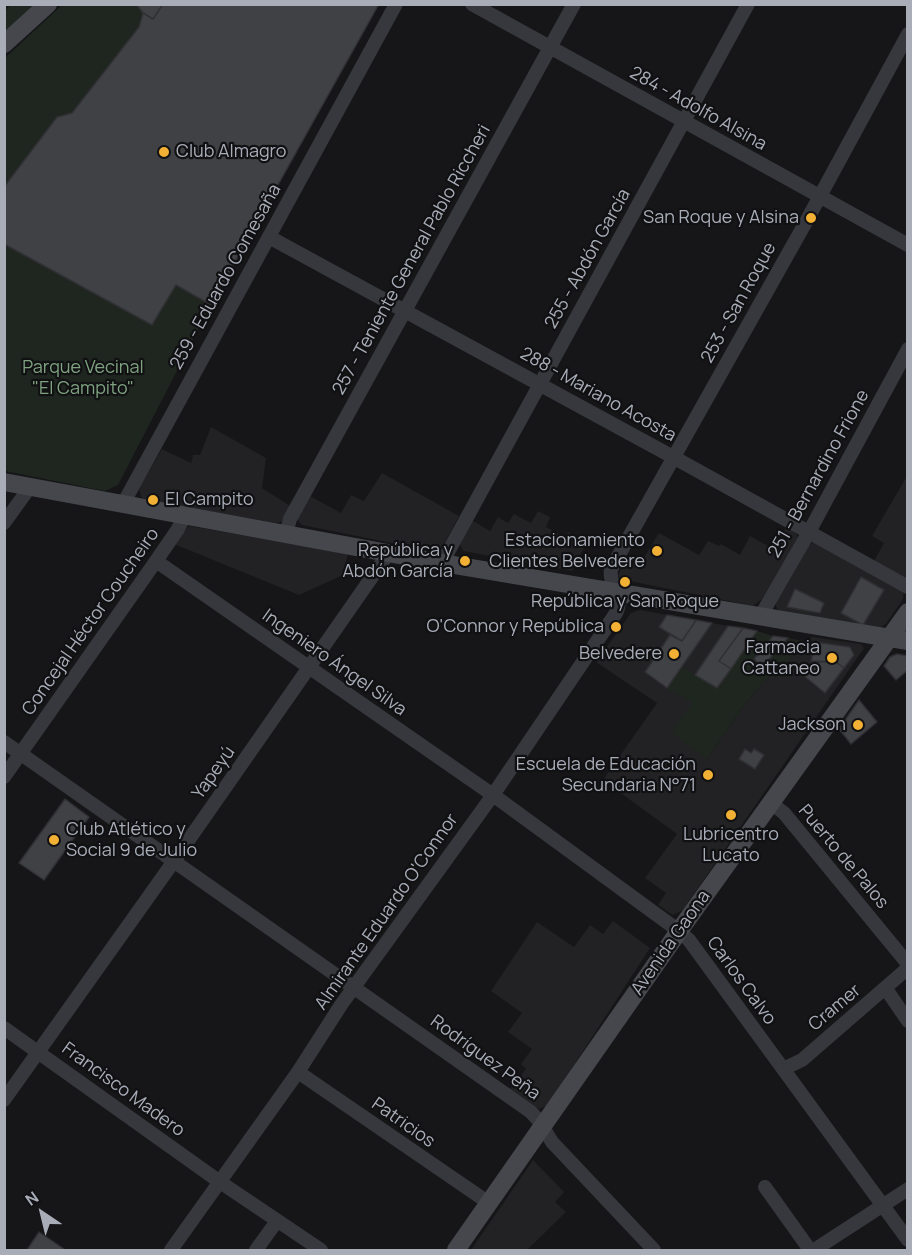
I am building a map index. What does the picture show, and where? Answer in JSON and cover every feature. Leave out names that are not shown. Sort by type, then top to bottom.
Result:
[{"type":"main road","points":[[4,44],[48,4]]},
{"type":"main road","points":[[4,482],[388,554],[899,639]]},
{"type":"main road","name":"Avenida Gaona","points":[[456,1251],[771,803],[899,639],[908,612]]},
{"type":"street","name":"259 - Eduardo Comesaña","points":[[123,504],[396,4]]},
{"type":"street","name":"284 - Adolfo Alsina","points":[[472,4],[908,246]]},
{"type":"street","name":"257 - Teniente General Pablo Riccheri","points":[[286,534],[290,519],[574,4]]},
{"type":"street","name":"255 - Abdón García","points":[[442,563],[748,4]]},
{"type":"street","name":"253 - San Roque","points":[[615,591],[611,581],[611,569],[908,34]]},
{"type":"street","name":"288 - Mariano Acosta","points":[[269,237],[908,587]]},
{"type":"street","name":"251 - Bernardino Frione","points":[[760,617],[809,532],[908,349]]},
{"type":"street","points":[[4,523],[30,487]]},
{"type":"street","name":"Concejal Héctor Coucheiro","points":[[4,777],[156,561],[185,515]]},
{"type":"street","name":"Yapeyú","points":[[4,1100],[388,554]]},
{"type":"street","name":"Ingeniero Ángel Silva","points":[[156,561],[493,795]]},
{"type":"street","name":"Almirante Eduardo O'Connor","points":[[171,1251],[298,1072],[354,987],[493,795],[616,613],[620,606],[615,591]]},
{"type":"street","name":"Rodríguez Peña","points":[[4,742],[531,1112],[552,1142],[654,1251]]},
{"type":"street","name":"Carlos Calvo","points":[[493,795],[689,940],[908,1240]]},
{"type":"street","name":"Puerto de Palos","points":[[771,803],[784,813],[908,964]]},
{"type":"street","name":"Cramer","points":[[783,1069],[802,1060],[908,969]]},
{"type":"street","points":[[886,989],[908,1021]]},
{"type":"street","name":"Francisco Madero","points":[[4,1028],[321,1251]]},
{"type":"street","name":"Patricios","points":[[298,1072],[489,1203]]},
{"type":"street","points":[[765,1186],[812,1251],[908,1189]]},
{"type":"street","points":[[256,1251],[277,1221]]},
{"type":"shaded area","points":[[211,427],[266,458],[262,488],[292,507],[284,521],[276,523],[146,500],[141,497],[139,488],[162,449],[191,463],[193,455],[200,455]]},
{"type":"shaded area","points":[[382,473],[459,516],[442,548],[432,551],[302,525],[299,522],[297,518],[308,495],[341,513],[351,495],[364,501]]},
{"type":"shaded area","points":[[907,476],[907,580],[874,561],[884,543],[872,536]]},
{"type":"shaded area","points":[[538,511],[550,517],[546,527],[564,537],[568,532],[587,542],[572,571],[463,551],[460,544],[470,519],[490,531],[498,517],[508,523],[514,514],[531,523]]},
{"type":"shaded area","points":[[189,526],[348,553],[343,575],[299,595],[174,544]]},
{"type":"shaded area","points":[[787,526],[797,535],[798,540],[762,599],[753,606],[620,579],[618,575],[629,554],[642,561],[659,533],[699,555],[708,541],[719,546],[721,544],[740,555],[750,536],[773,549]]},
{"type":"shaded area","points":[[812,543],[904,589],[903,599],[886,624],[877,630],[778,611],[775,604],[808,545]]},
{"type":"shaded area","points":[[640,610],[728,626],[695,675],[683,667],[707,759],[745,704],[763,683],[812,637],[861,644],[864,648],[683,910],[673,915],[658,905],[666,893],[645,878],[677,834],[603,780],[657,703],[596,662],[631,613]]},
{"type":"shaded area","points":[[613,921],[650,948],[548,1105],[539,1109],[510,1089],[526,1069],[521,1064],[532,1049],[508,1032],[522,1013],[491,991],[537,922],[574,947],[590,925],[603,934]]},
{"type":"shaded area","points":[[533,1160],[564,1192],[555,1202],[566,1212],[527,1250],[471,1250]]},
{"type":"green space","points":[[10,5],[43,5],[5,39],[5,11]]},
{"type":"green space","points":[[62,5],[136,5],[143,13],[139,27],[72,113],[5,187],[5,58]]},
{"type":"green space","name":"Parque Vecinal \"El Campito\"","points":[[4,244],[176,285],[211,305],[118,485],[105,491],[5,471]]},
{"type":"green space","points":[[757,631],[773,636],[754,659],[761,667],[788,638],[808,642],[763,683],[745,704],[707,759],[671,732],[692,703],[667,688],[683,667],[717,687]]},
{"type":"building","points":[[136,4],[163,4],[153,19],[143,13]]},
{"type":"building","name":"Club Almagro","points":[[163,4],[379,4],[211,305],[176,285],[152,325],[4,244],[4,187],[57,117],[72,113],[139,27],[143,13],[153,19]]},
{"type":"building","points":[[861,577],[884,590],[863,625],[841,613]]},
{"type":"building","points":[[795,589],[824,603],[820,613],[787,607]]},
{"type":"building","name":"Belvedere","points":[[667,615],[696,620],[682,641],[659,627]]},
{"type":"building","name":"Belvedere","points":[[696,620],[712,623],[667,688],[645,672],[670,635],[682,641]]},
{"type":"building","points":[[728,626],[743,628],[719,661],[731,669],[717,688],[695,675]]},
{"type":"building","points":[[743,628],[757,631],[731,669],[719,661]]},
{"type":"building","points":[[773,636],[788,638],[762,667],[754,659]]},
{"type":"building","name":"Farmacia Cattaneo","points":[[815,642],[850,647],[854,655],[844,668],[836,662],[811,661]]},
{"type":"building","points":[[897,654],[908,656],[908,670],[896,680],[884,666],[890,657]]},
{"type":"building","points":[[811,662],[836,662],[844,668],[825,693],[803,675]]},
{"type":"building","name":"Jackson","points":[[859,700],[877,722],[851,744],[839,729]]},
{"type":"building","points":[[745,749],[751,753],[754,749],[764,755],[755,769],[739,759]]},
{"type":"building","name":"Club Atlético y Social 9 de Julio","points":[[65,799],[89,817],[44,880],[19,863]]},
{"type":"building","points":[[39,1232],[64,1249],[27,1250]]},
{"type":"place","name":"Club Almagro","points":[[164,152]]},
{"type":"place","name":"San Roque y Alsina","points":[[811,218]]},
{"type":"place","name":"El Campito","points":[[153,500]]},
{"type":"place","name":"Estacionamiento Clientes Belvedere","points":[[657,551]]},
{"type":"place","name":"República y Abdón García","points":[[465,561]]},
{"type":"place","name":"República y San Roque","points":[[625,582]]},
{"type":"place","name":"O'Connor y República","points":[[616,627]]},
{"type":"place","name":"Belvedere","points":[[674,654]]},
{"type":"place","name":"Farmacia Cattaneo","points":[[832,658]]},
{"type":"place","name":"Jackson","points":[[858,725]]},
{"type":"place","name":"Escuela de Educación Secundaria N°71","points":[[708,775]]},
{"type":"place","name":"Lubricentro Lucato","points":[[731,815]]},
{"type":"place","name":"Club Atlético y Social 9 de Julio","points":[[54,840]]}]
